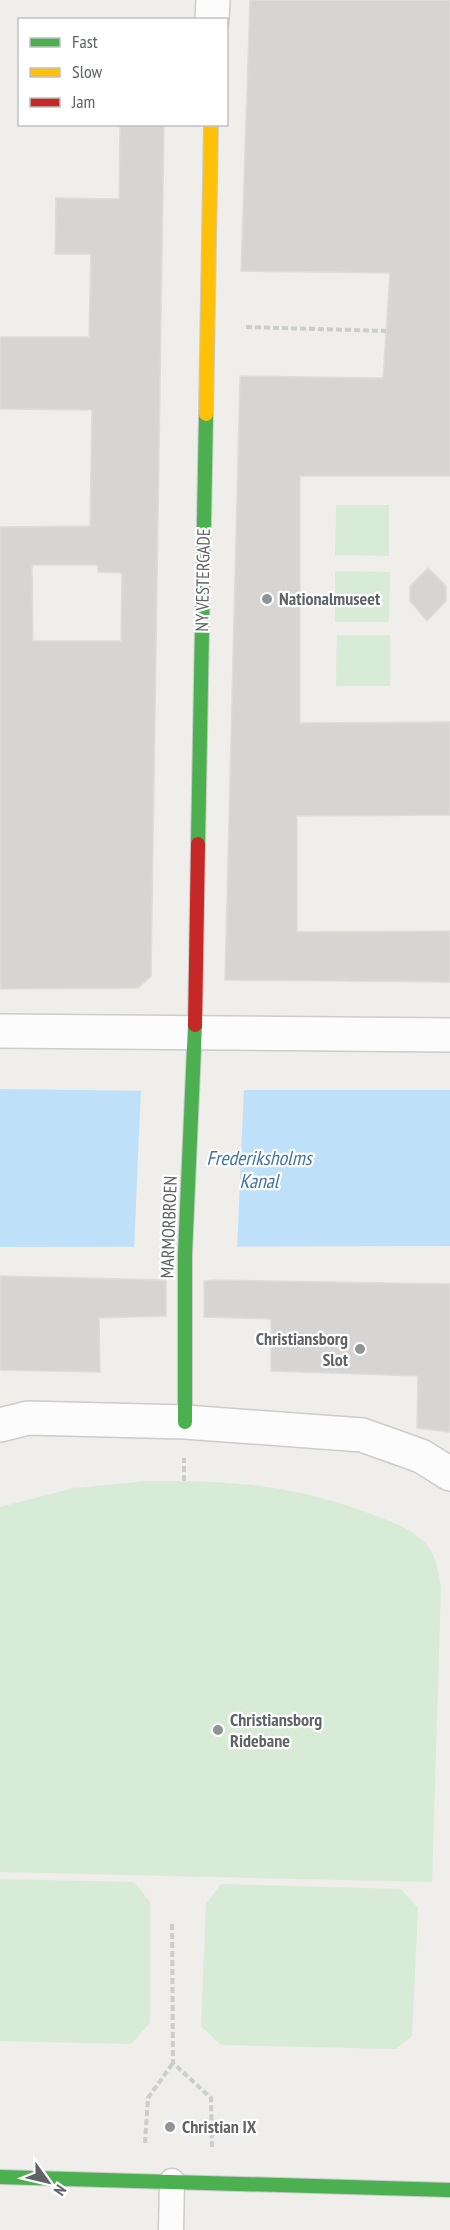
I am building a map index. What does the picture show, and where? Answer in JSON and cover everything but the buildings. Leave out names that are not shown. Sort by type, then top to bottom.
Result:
[{"type":"street","points":[[212,18],[213,0]]},
{"type":"street","name":"NY VESTERGADE","points":[[195,1035],[211,126]]},
{"type":"street","points":[[0,1031],[195,1035],[450,1035]]},
{"type":"street","name":"MARMORBROEN","points":[[185,1422],[185,1254],[195,1035]]},
{"type":"street","points":[[0,1425],[28,1418],[185,1422],[362,1435],[421,1456],[450,1474]]},
{"type":"street","points":[[0,2177],[450,2190]]},
{"type":"lane","points":[[171,2230],[172,2181]]},
{"type":"path","points":[[207,326],[386,331]]},
{"type":"path","points":[[143,2182],[148,2098],[173,2064],[172,1924]]},
{"type":"path","points":[[173,2064],[211,2098],[212,2183]]},
{"type":"green space","points":[[336,505],[389,505],[389,556],[335,555]]},
{"type":"green space","points":[[335,571],[390,572],[389,622],[335,622]]},
{"type":"green space","points":[[337,635],[390,635],[390,686],[336,686]]},
{"type":"green space","name":"Christiansborg Ridebane","points":[[148,1481],[236,1483],[319,1497],[397,1524],[417,1535],[427,1545],[435,1561],[441,1588],[432,1882],[0,1872],[0,1507],[74,1488]]},
{"type":"green space","points":[[0,1879],[134,1882],[150,1902],[150,2023],[131,2044],[0,2041]]},
{"type":"green space","points":[[221,1884],[401,1889],[418,1908],[412,2036],[396,2049],[221,2045],[201,2026],[206,1904]]},
{"type":"water","name":"Frederiksholms Kanal","points":[[0,1089],[235,1092],[248,1090],[450,1090],[450,1246],[0,1247]]},
{"type":"pier","points":[[244,1087],[237,1251],[134,1249],[141,1088]]},
{"type":"traffic: fast","points":[[198,844],[206,414]]},
{"type":"traffic: fast","points":[[185,1422],[185,1254],[195,1025]]},
{"type":"traffic: fast","points":[[0,2177],[450,2190]]},
{"type":"traffic: slow","points":[[206,414],[211,126]]},
{"type":"traffic: jam","points":[[195,1025],[198,844]]},
{"type":"place","name":"Nationalmuseet","points":[[267,599]]},
{"type":"place","name":"Christiansborg Slot","points":[[360,1349]]},
{"type":"place","name":"Christiansborg Ridebane","points":[[218,1730]]},
{"type":"place","name":"Christian IX","points":[[170,2127]]}]
